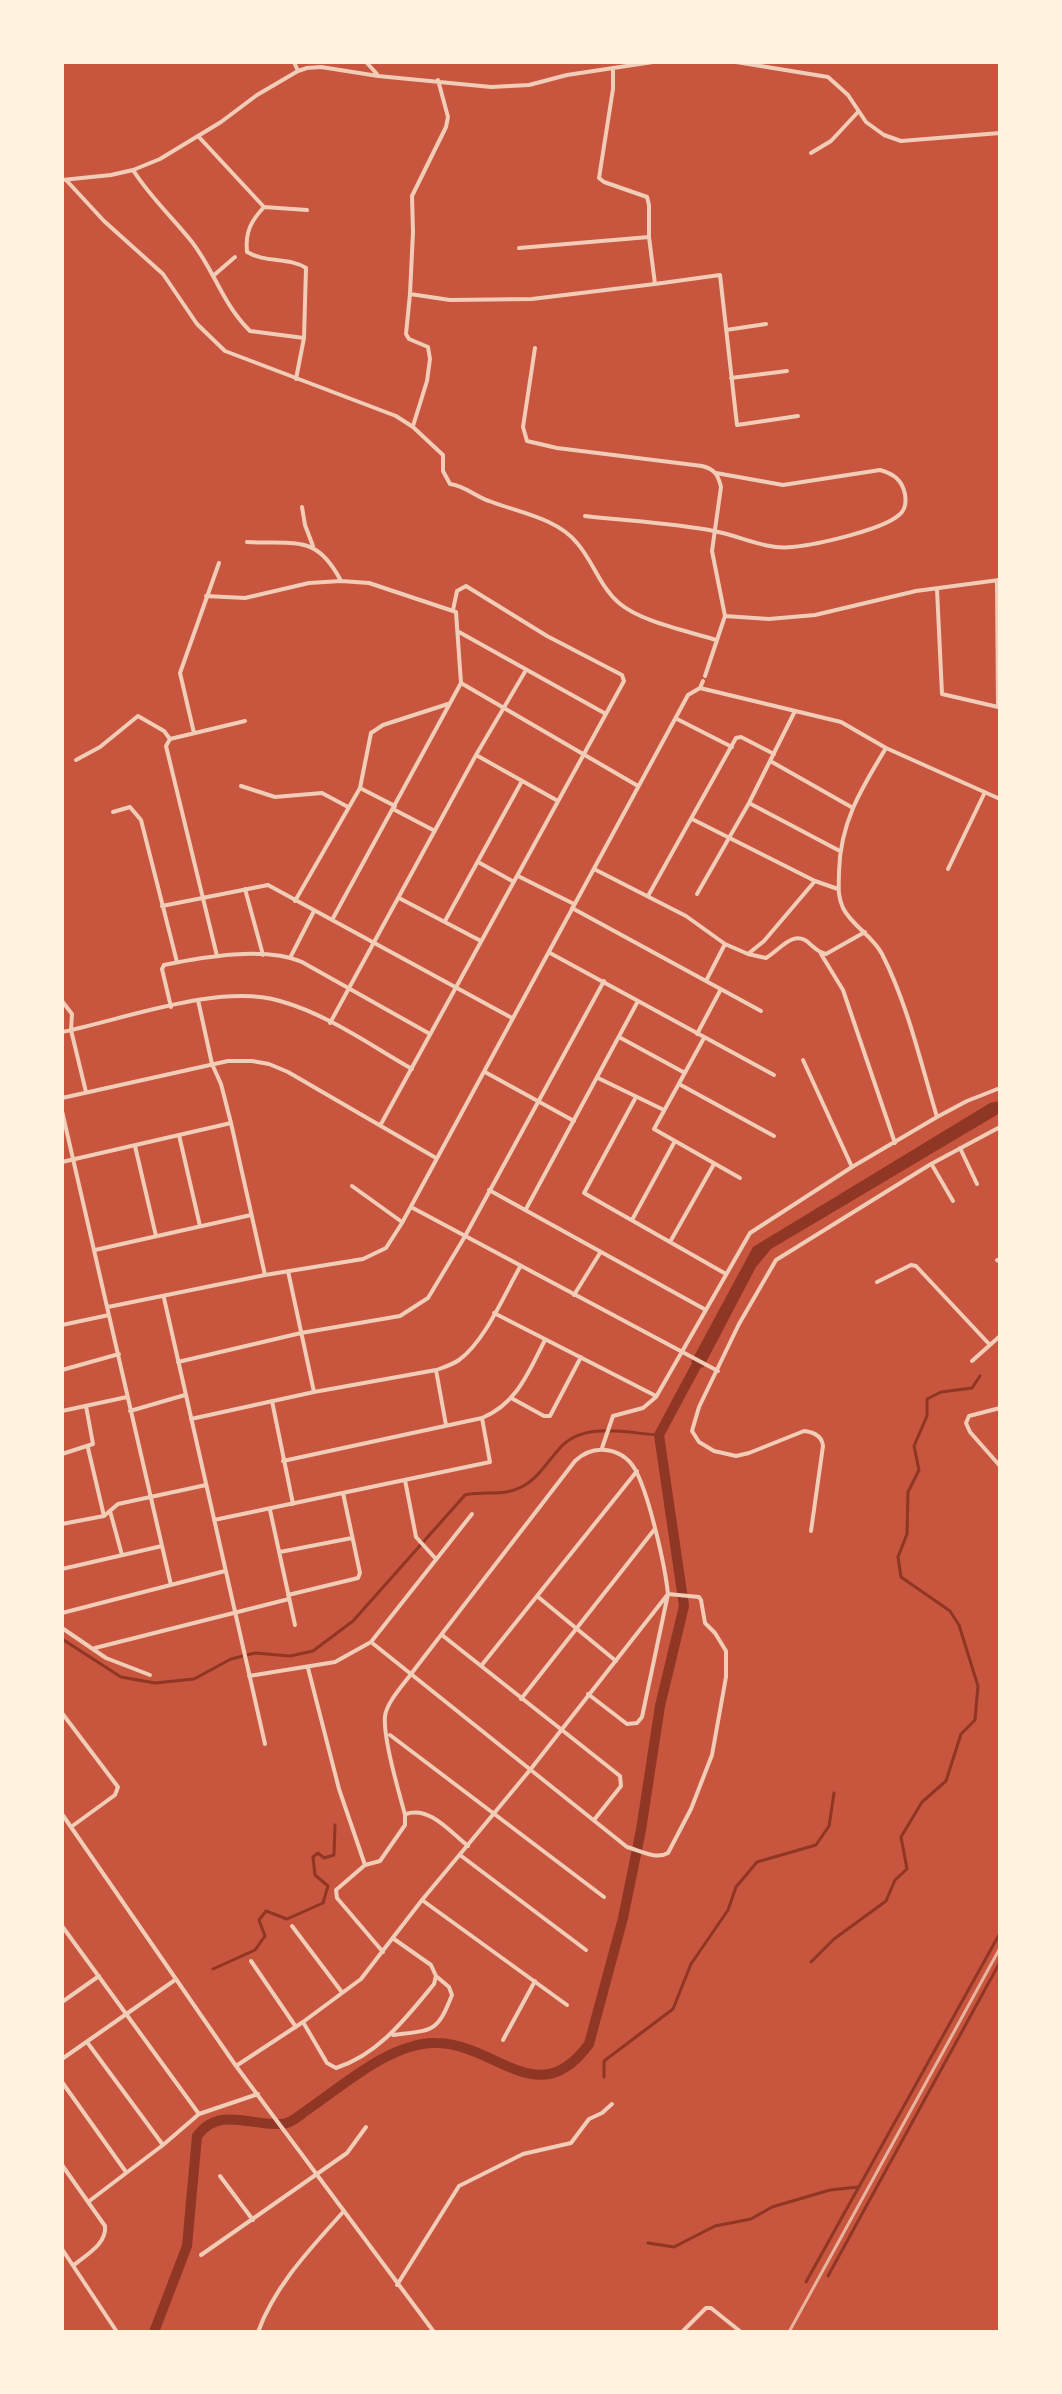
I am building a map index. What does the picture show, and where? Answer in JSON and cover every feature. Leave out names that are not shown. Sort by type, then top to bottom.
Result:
[{"type":"street","points":[[294,62],[298,71]]},
{"type":"street","points":[[366,62],[378,76]]},
{"type":"street","points":[[64,180],[133,170],[160,159],[298,71],[321,67],[491,87],[529,85],[653,62]]},
{"type":"street","points":[[736,62],[828,77],[848,95],[874,129],[901,141],[1000,133]]},
{"type":"street","points":[[613,68],[613,89],[599,178],[647,197],[655,284]]},
{"type":"street","points":[[413,427],[430,359],[428,347],[409,339],[406,334],[413,232],[410,205],[446,127],[448,117],[438,80]]},
{"type":"street","points":[[811,153],[831,141],[858,112]]},
{"type":"street","points":[[198,136],[264,207],[307,210]]},
{"type":"street","points":[[133,170],[192,242],[228,307],[250,331],[304,338]]},
{"type":"street","points":[[64,180],[163,274],[197,324],[225,351],[396,416],[443,455],[443,471],[450,484],[461,485],[490,502],[533,516],[576,540],[606,589],[620,604],[649,618],[716,640]]},
{"type":"street","points":[[264,207],[250,223],[247,252],[255,257],[299,264],[306,268],[304,338],[296,379]]},
{"type":"street","points":[[519,248],[649,237]]},
{"type":"street","points":[[212,277],[235,257]]},
{"type":"street","points":[[410,294],[450,300],[532,299],[720,275],[737,425],[798,416]]},
{"type":"street","points":[[726,330],[766,324]]},
{"type":"street","points":[[535,348],[523,427],[527,441],[557,448],[702,466],[716,473],[783,485],[880,470],[892,474],[901,483],[906,505],[888,523],[875,529],[794,547],[764,546],[715,531],[585,516]]},
{"type":"street","points":[[731,378],[787,371]]},
{"type":"street","points":[[108,1307],[265,1275],[363,1259],[386,1248],[550,953],[688,695],[700,688],[704,679],[725,616],[713,560],[721,487],[716,473]]},
{"type":"street","points":[[302,507],[313,546],[328,558],[341,581]]},
{"type":"street","points":[[247,542],[313,546]]},
{"type":"street","points":[[194,733],[180,673],[219,563]]},
{"type":"street","points":[[725,616],[769,619],[815,615],[937,589],[999,580],[998,707],[942,694],[937,589]]},
{"type":"street","points":[[206,596],[245,598],[309,583],[369,583],[453,610],[457,615],[461,683],[332,920]]},
{"type":"street","points":[[381,1124],[623,684],[622,675],[547,636],[466,586],[457,591],[453,610]]},
{"type":"street","points":[[459,632],[606,714]]},
{"type":"street","points":[[330,1023],[376,944],[476,755],[526,670]]},
{"type":"street","points":[[461,683],[638,786]]},
{"type":"street","points":[[700,688],[841,722],[886,748],[1000,799]]},
{"type":"street","points":[[295,901],[360,788],[374,730],[450,704]]},
{"type":"street","points":[[697,894],[749,803],[795,711]]},
{"type":"street","points":[[76,760],[100,747],[138,716],[164,731],[170,739]]},
{"type":"street","points":[[676,718],[732,747]]},
{"type":"street","points":[[217,956],[166,746],[170,739],[245,721]]},
{"type":"street","points":[[648,896],[738,737],[774,754]]},
{"type":"street","points":[[886,748],[853,808],[838,850],[838,889],[844,909],[883,955],[937,1117]]},
{"type":"street","points":[[476,755],[558,801]]},
{"type":"street","points":[[770,761],[853,808]]},
{"type":"street","points":[[445,921],[522,781]]},
{"type":"street","points":[[241,786],[275,797],[322,793],[348,807]]},
{"type":"street","points":[[360,788],[435,831]]},
{"type":"street","points":[[948,869],[985,792]]},
{"type":"street","points":[[749,803],[838,850]]},
{"type":"street","points":[[113,812],[130,807],[141,820],[177,962]]},
{"type":"street","points":[[691,818],[815,881],[838,889]]},
{"type":"street","points":[[478,861],[573,906],[761,1011]]},
{"type":"street","points":[[594,869],[686,916],[725,944],[748,954],[766,958],[792,939],[802,937],[821,954],[843,990],[895,1143]]},
{"type":"street","points":[[748,954],[764,941],[815,881]]},
{"type":"street","points":[[162,906],[268,885],[512,1019]]},
{"type":"street","points":[[245,889],[263,955]]},
{"type":"street","points":[[399,898],[481,941]]},
{"type":"street","points":[[290,958],[314,911]]},
{"type":"street","points":[[821,954],[831,953],[865,932]]},
{"type":"street","points":[[706,981],[725,944]]},
{"type":"street","points":[[550,953],[774,1075]]},
{"type":"street","points":[[171,1007],[162,969],[164,965],[217,956],[263,955],[290,958],[351,988],[431,1034]]},
{"type":"street","points":[[178,1362],[301,1333],[400,1316],[417,1307],[435,1290],[604,981]]},
{"type":"street","points":[[697,1034],[721,989]]},
{"type":"street","points":[[62,1032],[198,1000],[221,996],[261,997],[293,1006],[330,1023],[412,1069]]},
{"type":"street","points":[[198,1000],[212,1064],[221,1084],[231,1123],[265,1275]]},
{"type":"street","points":[[62,1001],[72,1014],[71,1030],[86,1092]]},
{"type":"street","points":[[526,1209],[638,1001]]},
{"type":"street","points":[[619,1037],[685,1073]]},
{"type":"street","points":[[704,1038],[654,1129],[740,1178]]},
{"type":"street","points":[[803,1060],[852,1167]]},
{"type":"street","points":[[62,1098],[212,1064],[252,1061],[269,1064],[381,1124],[436,1158]]},
{"type":"street","points":[[484,1072],[574,1121]]},
{"type":"street","points":[[597,1077],[664,1110]]},
{"type":"street","points":[[679,1084],[774,1136]]},
{"type":"street","points":[[603,1445],[609,1423],[618,1413],[643,1408],[656,1397],[750,1233],[937,1117],[1000,1088]]},
{"type":"street","points":[[636,1097],[584,1193],[726,1274]]},
{"type":"street","points":[[62,1111],[171,1585]]},
{"type":"street","points":[[62,1162],[231,1123]]},
{"type":"street","points":[[811,1531],[822,1440],[811,1431],[804,1431],[736,1456],[714,1451],[699,1442],[692,1431],[739,1324],[776,1260],[931,1164],[1000,1127]]},
{"type":"street","points":[[179,1135],[200,1226]]},
{"type":"street","points":[[632,1220],[675,1140]]},
{"type":"street","points":[[135,1146],[156,1236]]},
{"type":"street","points":[[960,1148],[977,1184]]},
{"type":"street","points":[[670,1242],[714,1163]]},
{"type":"street","points":[[931,1164],[953,1201]]},
{"type":"street","points":[[352,1186],[402,1223]]},
{"type":"street","points":[[489,1190],[706,1310]]},
{"type":"street","points":[[411,1207],[718,1371]]},
{"type":"street","points":[[95,1250],[251,1215]]},
{"type":"street","points":[[573,1295],[600,1253]]},
{"type":"street","points":[[877,1282],[911,1265],[916,1266],[990,1345]]},
{"type":"street","points":[[191,1419],[436,1370],[454,1363],[469,1351],[520,1267]]},
{"type":"street","points":[[288,1271],[314,1392]]},
{"type":"street","points":[[164,1297],[265,1744]]},
{"type":"street","points":[[494,1313],[656,1397]]},
{"type":"street","points":[[62,1325],[109,1315]]},
{"type":"street","points":[[972,1361],[1000,1336]]},
{"type":"street","points":[[283,1461],[498,1412],[513,1399],[545,1340]]},
{"type":"street","points":[[62,1370],[119,1354]]},
{"type":"street","points":[[513,1399],[544,1416],[550,1416],[581,1357]]},
{"type":"street","points":[[436,1370],[446,1425]]},
{"type":"street","points":[[130,1411],[185,1395]]},
{"type":"street","points":[[62,1411],[127,1397]]},
{"type":"street","points":[[272,1401],[293,1504]]},
{"type":"street","points":[[62,1454],[88,1448],[94,1442],[86,1406]]},
{"type":"street","points":[[1000,1408],[969,1416],[966,1423],[970,1432],[1000,1466]]},
{"type":"street","points":[[214,1520],[490,1462],[482,1418]]},
{"type":"street","points":[[588,1694],[627,1724],[640,1720],[663,1629],[668,1594],[637,1471],[624,1458],[603,1445]]},
{"type":"street","points":[[383,1952],[336,1895],[339,1885],[365,1865],[380,1861],[405,1825],[385,1716],[388,1709],[411,1674],[575,1461],[603,1445]]},
{"type":"street","points":[[88,1448],[104,1516]]},
{"type":"street","points":[[481,1666],[637,1471]]},
{"type":"street","points":[[405,1480],[418,1542],[436,1559]]},
{"type":"street","points":[[62,1524],[104,1516],[118,1504],[206,1485]]},
{"type":"street","points":[[95,1648],[358,1578],[360,1573],[343,1493]]},
{"type":"street","points":[[270,1510],[295,1625]]},
{"type":"street","points":[[110,1511],[122,1555]]},
{"type":"street","points":[[249,1674],[335,1662],[371,1642],[472,1514]]},
{"type":"street","points":[[521,1699],[654,1530]]},
{"type":"street","points":[[278,1553],[352,1538]]},
{"type":"street","points":[[62,1569],[162,1546]]},
{"type":"street","points":[[62,1613],[225,1571]]},
{"type":"street","points":[[371,1642],[627,1847],[659,1857],[668,1853],[691,1809],[712,1755],[728,1659],[724,1645],[705,1623],[703,1603],[699,1597],[668,1594]]},
{"type":"street","points":[[236,2066],[361,1979],[668,1594]]},
{"type":"street","points":[[537,1596],[616,1661]]},
{"type":"street","points":[[62,1628],[106,1658],[150,1675]]},
{"type":"street","points":[[442,1635],[620,1776],[621,1786],[594,1820]]},
{"type":"street","points":[[308,1668],[339,1789],[365,1865]]},
{"type":"street","points":[[62,1713],[118,1787],[115,1795],[71,1827]]},
{"type":"street","points":[[388,1733],[604,1897]]},
{"type":"street","points":[[405,1815],[414,1812],[430,1816],[468,1846]]},
{"type":"street","points":[[62,1814],[236,2066],[434,2332]]},
{"type":"street","points":[[460,1855],[586,1950]]},
{"type":"street","points":[[422,1900],[567,2005]]},
{"type":"street","points":[[62,1926],[65,1935],[99,1976],[199,2114]]},
{"type":"street","points":[[292,1926],[341,1991]]},
{"type":"street","points":[[391,2035],[435,2027],[441,2022],[452,1995],[431,1965],[394,1939]]},
{"type":"street","points":[[251,1961],[296,2027]]},
{"type":"street","points":[[62,2002],[99,1976]]},
{"type":"street","points":[[303,2022],[327,2063],[336,2068],[351,2062],[391,2035],[434,1984],[436,1976]]},
{"type":"street","points":[[62,2059],[175,1980]]},
{"type":"street","points":[[503,2040],[535,1981]]},
{"type":"street","points":[[87,2042],[163,2145]]},
{"type":"street","points":[[62,2082],[126,2172]]},
{"type":"street","points":[[88,2202],[199,2114],[258,2094]]},
{"type":"street","points":[[397,2285],[459,2186],[523,2154],[571,2143],[589,2119],[612,2104]]},
{"type":"street","points":[[201,2255],[347,2153],[366,2127]]},
{"type":"street","points":[[62,2165],[101,2217],[106,2233],[100,2243],[74,2265]]},
{"type":"street","points":[[220,2176],[253,2220]]},
{"type":"street","points":[[258,2332],[266,2309],[279,2289],[344,2211]]},
{"type":"street","points":[[62,2249],[117,2332]]},
{"type":"street","points":[[682,2332],[706,2308],[711,2308],[741,2332]]},
{"type":"shaded area","points":[[1000,1101],[1000,1113],[771,1249],[756,1267],[703,1368],[691,1362],[753,1247],[990,1103]]},
{"type":"waterway","points":[[154,2332],[187,2246],[197,2136],[206,2127],[225,2120],[288,2123],[368,2067],[385,2057],[419,2045],[436,2043],[458,2046],[516,2070],[534,2074],[552,2073],[570,2064],[589,2044],[623,1918],[641,1830],[660,1706],[684,1606],[659,1435],[703,1353]]},
{"type":"waterway","points":[[811,1962],[834,1939],[886,1901],[895,1880],[907,1869],[901,1837],[922,1802],[946,1781],[961,1734],[975,1720],[978,1686],[959,1625],[950,1611],[901,1577],[898,1557],[907,1534],[908,1492],[919,1470],[914,1446],[927,1416],[927,1399],[941,1392],[972,1388],[980,1376]]},
{"type":"waterway","points":[[62,1639],[121,1677],[155,1683],[194,1679],[231,1659],[255,1653],[290,1656],[313,1651],[353,1621],[465,1495],[502,1493],[525,1485],[559,1449],[580,1435],[606,1431],[659,1435]]},
{"type":"waterway","points":[[604,2077],[604,2061],[673,2009],[691,1964],[728,1910],[736,1887],[757,1862],[816,1845],[829,1826],[834,1793]]},
{"type":"waterway","points":[[213,1969],[255,1950],[265,1936],[259,1920],[266,1911],[287,1919],[323,1903],[328,1886],[315,1875],[313,1857],[318,1853],[324,1858],[334,1855],[335,1825]]},
{"type":"waterway","points":[[806,2282],[1000,1933]]},
{"type":"waterway","points":[[828,2276],[1000,1962]]},
{"type":"waterway","points":[[648,2243],[674,2247],[715,2226],[751,2219],[772,2207],[830,2190],[858,2187]]},
{"type":"railway","points":[[789,2332],[1000,1948]]}]
